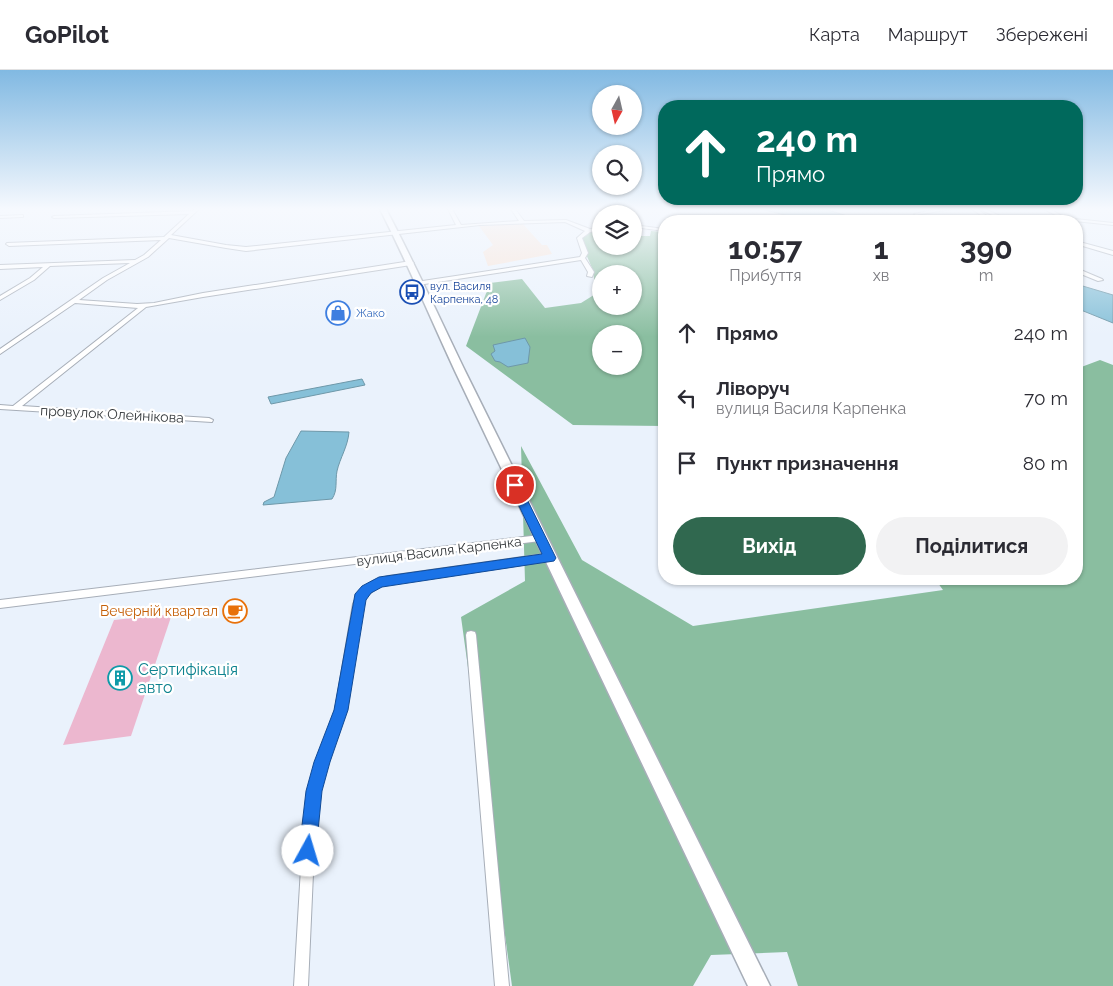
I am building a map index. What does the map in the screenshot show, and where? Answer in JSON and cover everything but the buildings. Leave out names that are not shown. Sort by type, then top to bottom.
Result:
[{"type":"street","points":[[0,352],[105,279],[150,252]]},
{"type":"street","name":"вулиця Василя Карпенка","points":[[0,604],[540,538],[404,252]]},
{"type":"street","points":[[582,258],[584,252]]},
{"type":"street","points":[[418,283],[582,258]]},
{"type":"street","points":[[582,258],[591,272],[590,276]]},
{"type":"street","points":[[0,267],[136,261]]},
{"type":"street","points":[[74,301],[144,306],[410,263]]},
{"type":"street","points":[[0,298],[32,278],[48,265]]},
{"type":"street","points":[[1083,273],[1100,280]]},
{"type":"street","name":"провулок Олейнікова","points":[[15,408],[144,306]]},
{"type":"street","name":"провулок Олейнікова","points":[[0,407],[209,420]]},
{"type":"street","points":[[540,538],[631,720],[758,986]]},
{"type":"street","points":[[301,986],[308,851],[314,791],[322,762],[341,710],[360,598],[367,589],[379,582],[550,558]]},
{"type":"street","points":[[472,635],[502,986]]},
{"type":"shaded area","points":[[483,252],[551,252],[552,254],[488,266]]},
{"type":"green space","points":[[585,252],[592,252],[592,255],[642,255],[642,252],[658,252],[658,426],[573,425],[466,346],[490,283],[522,279],[545,308],[581,303],[592,296],[592,315],[642,315],[642,265],[592,265],[592,268]]},
{"type":"green space","points":[[1100,360],[1113,365],[1113,986],[798,986],[787,952],[711,955],[693,986],[512,986],[461,617],[525,581],[521,446],[582,560],[693,626],[943,590],[939,585],[1083,585],[1083,366]]},
{"type":"water","points":[[1083,286],[1113,295],[1113,323],[1083,311]]},
{"type":"water","points":[[525,338],[530,347],[528,363],[508,367],[495,361],[491,354],[495,351],[493,345]]},
{"type":"water","points":[[362,379],[365,385],[271,404],[268,397]]},
{"type":"water","points":[[301,431],[349,432],[337,471],[334,496],[332,499],[263,505],[264,502],[274,497],[286,458]]},
{"type":"place","name":"вул. Василя Карпенка, 48","points":[[412,292]]},
{"type":"place","name":"Жако","points":[[338,313]]},
{"type":"place","name":"Вечерній квартал","points":[[235,611]]},
{"type":"place","name":"Сертифікація авто","points":[[120,678]]},
{"type":"route","points":[[308,851],[314,791],[322,762],[341,710],[358,604],[362,593],[379,582],[388,580],[550,558],[515,485]]}]
